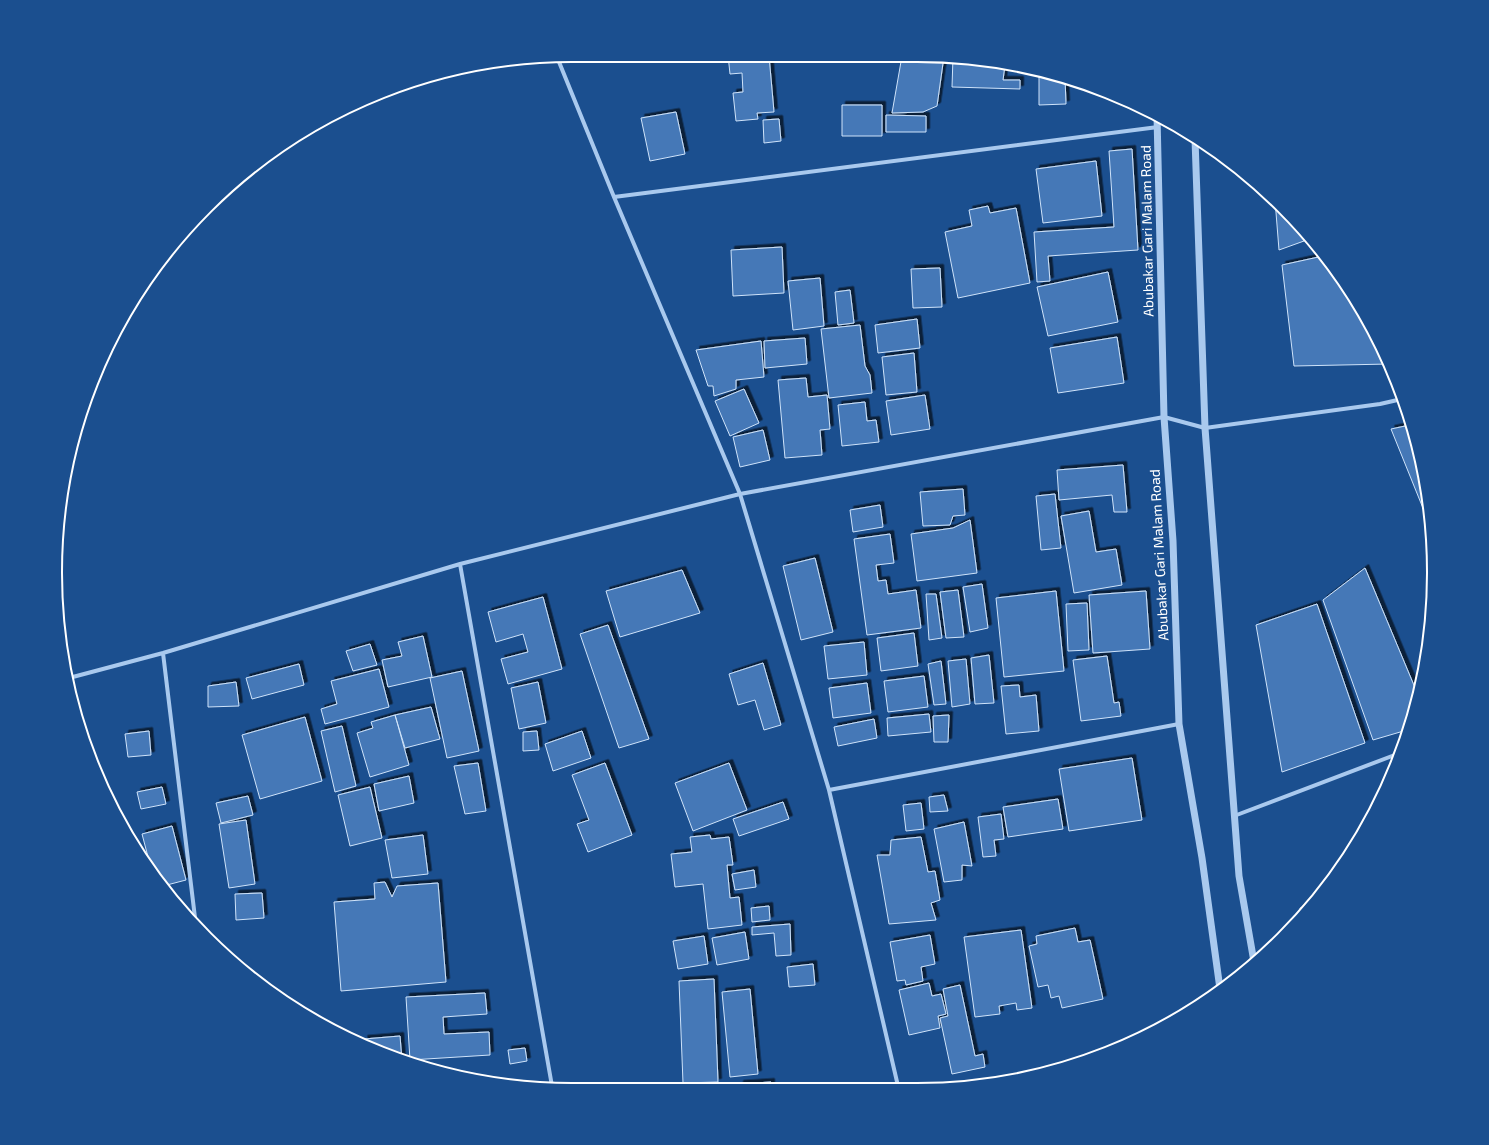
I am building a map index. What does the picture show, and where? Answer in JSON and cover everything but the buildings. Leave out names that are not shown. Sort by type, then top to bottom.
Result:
[{"type":"street","points":[[559,62],[614,197],[740,494],[829,790],[897,1083]]},
{"type":"street","name":"Abubakar Gari Malam Road","points":[[1158,123],[1164,417],[1172,541],[1179,724],[1202,858],[1219,983]]},
{"type":"street","points":[[614,197],[1158,127]]},
{"type":"street","points":[[1195,145],[1205,428],[1239,876],[1253,956]]},
{"type":"street","points":[[73,677],[163,653],[460,564],[740,494],[1164,417],[1205,428],[1380,404],[1397,400]]},
{"type":"street","points":[[460,564],[551,1082]]},
{"type":"street","points":[[163,653],[195,915]]},
{"type":"street","points":[[829,790],[1179,724]]},
{"type":"street","points":[[1234,816],[1393,756]]}]
